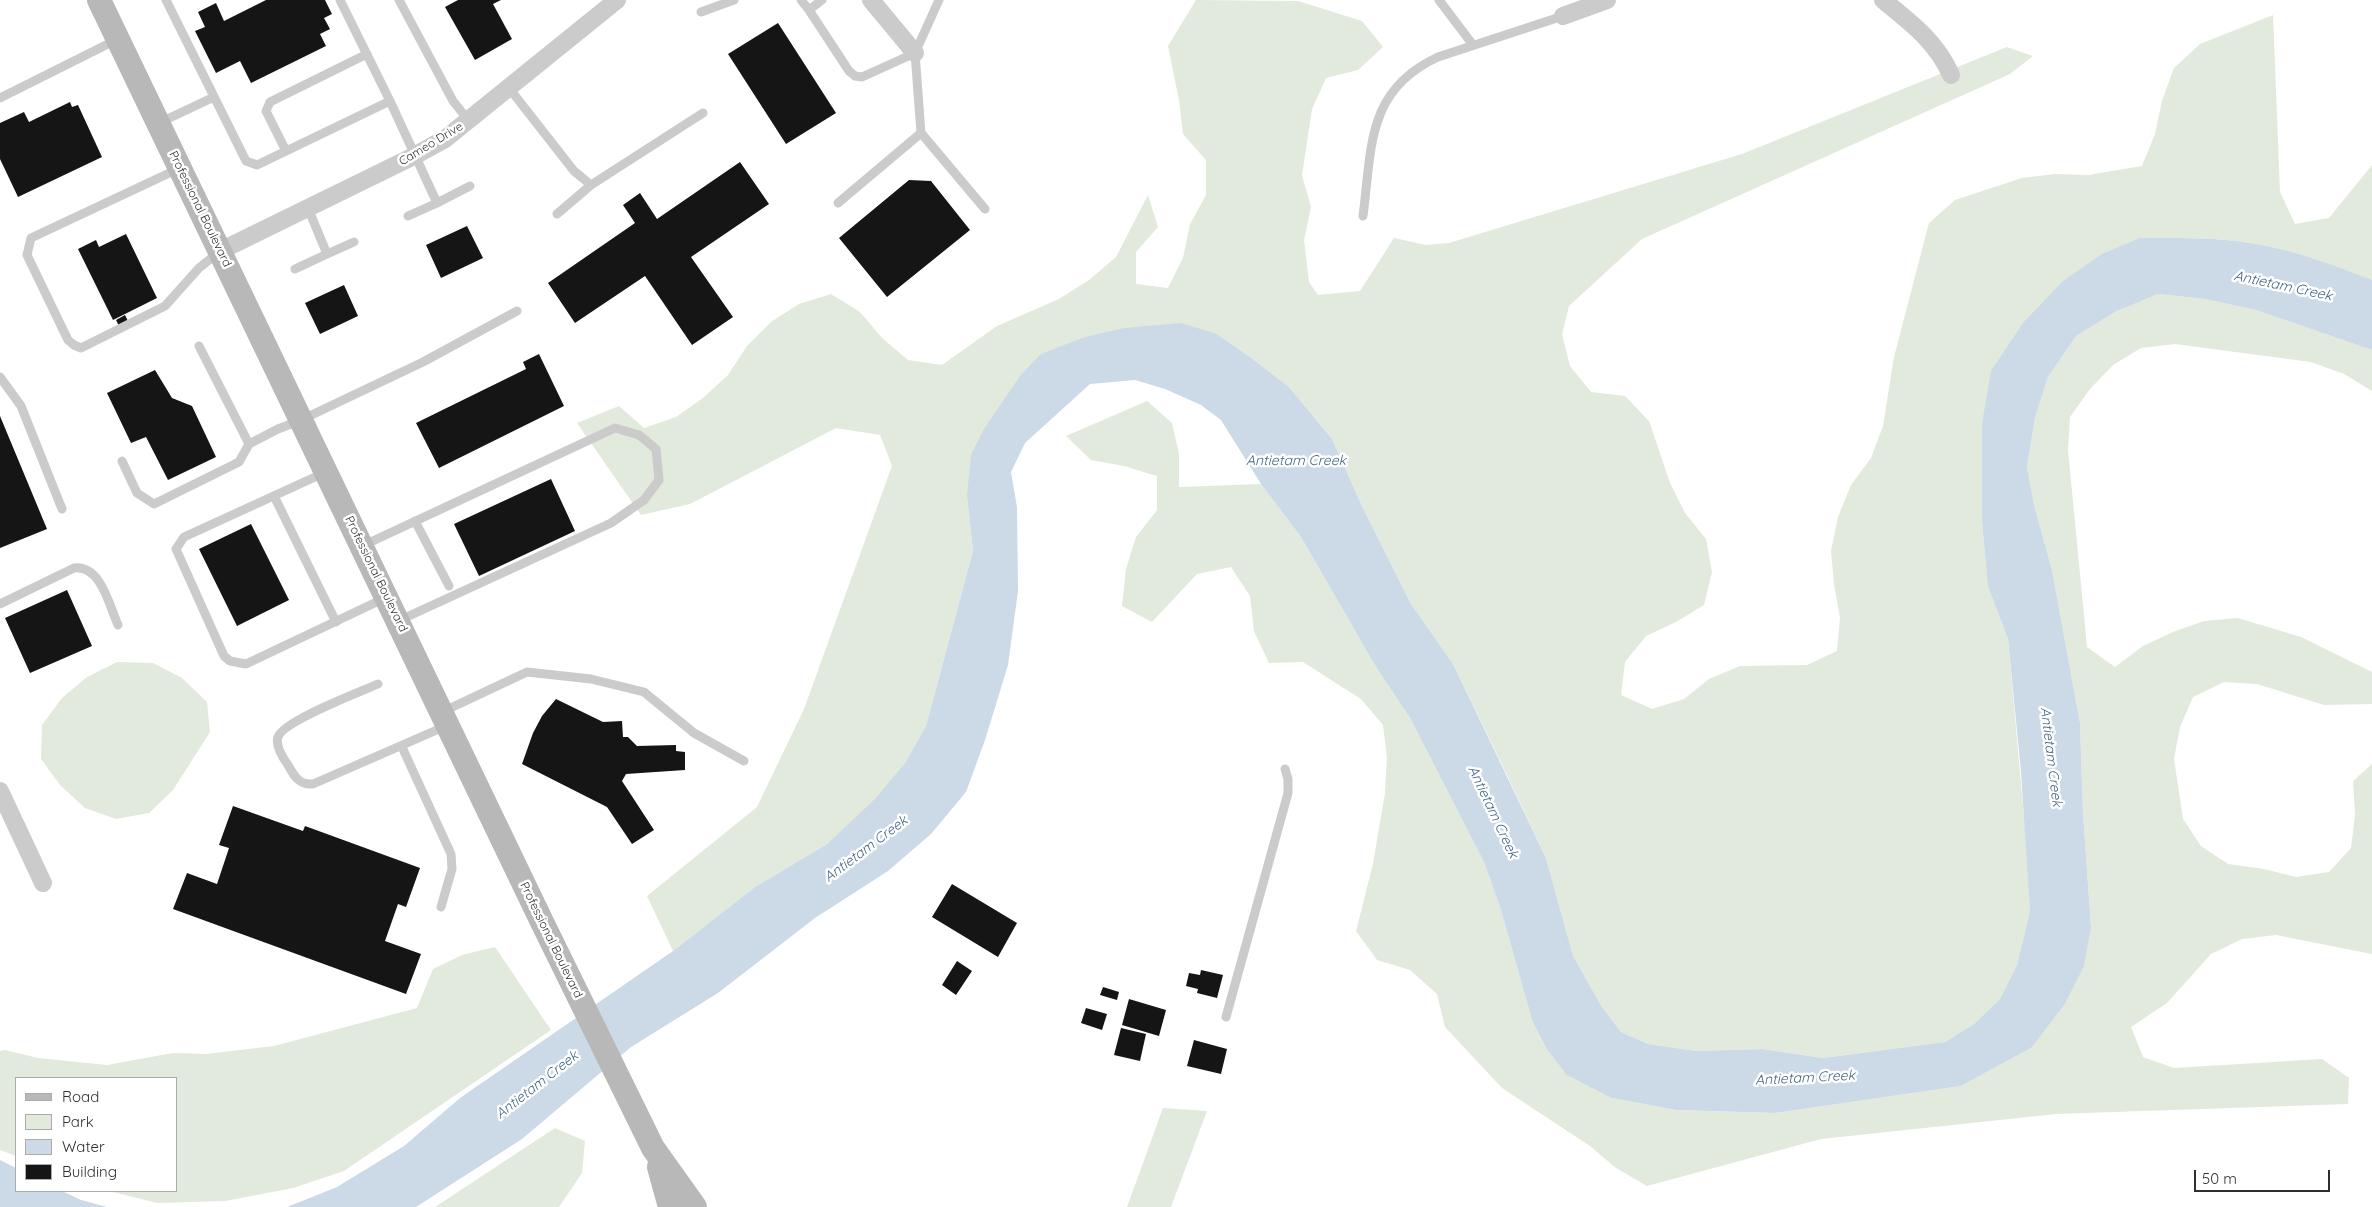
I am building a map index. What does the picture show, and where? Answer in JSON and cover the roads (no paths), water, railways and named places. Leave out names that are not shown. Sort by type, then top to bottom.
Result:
[{"type":"street","name":"Professional Boulevard","points":[[100,0],[542,922],[653,1148],[695,1207]]},
{"type":"street","name":"Cameo Drive","points":[[220,251],[445,139],[617,0]]},
{"type":"street","points":[[871,0],[914,53]]},
{"type":"street","points":[[1563,16],[1607,0]]},
{"type":"street","points":[[1883,0],[1922,32],[1945,62],[1951,75]]},
{"type":"street","points":[[0,791],[43,883]]},
{"type":"street","name":"Professional Boulevard","points":[[653,1148],[670,1207]]},
{"type":"lane","points":[[166,0],[246,161],[257,165],[390,101]]},
{"type":"lane","points":[[340,0],[390,101],[437,203]]},
{"type":"lane","points":[[399,0],[453,101],[469,121]]},
{"type":"lane","points":[[701,12],[734,0]]},
{"type":"lane","points":[[801,0],[849,71],[855,76],[862,77],[914,53]]},
{"type":"lane","points":[[809,10],[822,0]]},
{"type":"lane","points":[[938,0],[914,53],[921,133],[985,209]]},
{"type":"lane","points":[[1439,0],[1473,45]]},
{"type":"lane","points":[[1363,216],[1374,130],[1380,110],[1404,77],[1418,66],[1473,45],[1563,16]]},
{"type":"lane","points":[[0,98],[118,39]]},
{"type":"lane","points":[[286,151],[266,110],[270,102],[367,54]]},
{"type":"lane","points":[[509,88],[574,171],[591,185]]},
{"type":"lane","points":[[159,123],[214,97]]},
{"type":"lane","points":[[557,214],[591,185],[703,113]]},
{"type":"lane","points":[[838,203],[921,133]]},
{"type":"lane","points":[[180,167],[31,238],[27,255],[68,340],[74,346],[87,346],[165,306],[199,268],[220,251]]},
{"type":"lane","points":[[408,216],[470,186]]},
{"type":"lane","points":[[308,208],[328,254]]},
{"type":"lane","points":[[295,269],[354,242]]},
{"type":"lane","points":[[122,461],[137,493],[154,504],[240,462],[249,444],[278,428],[301,420],[422,362],[517,311]]},
{"type":"lane","points":[[199,346],[249,444]]},
{"type":"lane","points":[[0,378],[21,406],[62,509]]},
{"type":"lane","points":[[362,546],[615,428],[638,436],[656,449],[659,480],[644,500],[611,523],[398,621]]},
{"type":"lane","points":[[326,472],[184,537],[176,549],[224,656],[230,661],[246,664],[387,598]]},
{"type":"lane","points":[[274,496],[336,622]]},
{"type":"lane","points":[[415,521],[449,586]]},
{"type":"lane","points":[[0,604],[74,568],[82,567],[96,575],[118,626]]},
{"type":"lane","points":[[378,684],[293,722],[279,734],[277,739],[280,751],[296,779],[305,785],[312,784],[402,747],[445,718],[527,672],[591,679],[644,692],[694,734],[744,761]]},
{"type":"lane","points":[[402,747],[451,854],[452,869],[441,906]]},
{"type":"lane","points":[[1226,1017],[1288,793],[1288,779],[1285,770]]},
{"type":"water","name":"Antietam Creek","points":[[2140,238],[2217,239],[2247,242],[2304,255],[2372,280],[2372,350],[2256,310],[2205,299],[2158,294],[2115,312],[2076,336],[2048,377],[2035,418],[2027,467],[2034,505],[2052,570],[2080,723],[2083,813],[2091,927],[2084,966],[2064,1005],[2031,1048],[1961,1086],[1775,1113],[1676,1110],[1612,1098],[1567,1075],[1547,1049],[1532,1020],[1501,910],[1484,862],[1410,718],[1376,667],[1301,537],[1261,484],[1221,420],[1201,405],[1165,389],[1135,380],[1090,384],[1025,443],[1011,472],[1017,507],[1018,591],[1008,665],[985,740],[966,792],[931,834],[888,871],[815,918],[718,993],[631,1047],[522,1139],[416,1207],[287,1207],[337,1187],[404,1146],[460,1098],[673,951],[755,887],[827,844],[875,799],[905,763],[926,726],[973,551],[967,496],[971,455],[984,429],[1020,376],[1041,354],[1085,337],[1124,328],[1181,323],[1217,334],[1289,387],[1332,439],[1362,506],[1411,604],[1453,664],[1546,858],[1573,956],[1602,1007],[1621,1032],[1648,1044],[1697,1051],[1762,1049],[1823,1058],[1945,1042],[1974,1024],[2000,999],[2017,965],[2030,911],[2021,772],[2008,639],[1988,587],[1982,522],[1982,424],[1991,371],[2023,323],[2063,281],[2102,254]]},
{"type":"water","points":[[0,1160],[15,1168],[15,1192],[64,1192],[81,1200],[107,1207],[0,1207]]}]
